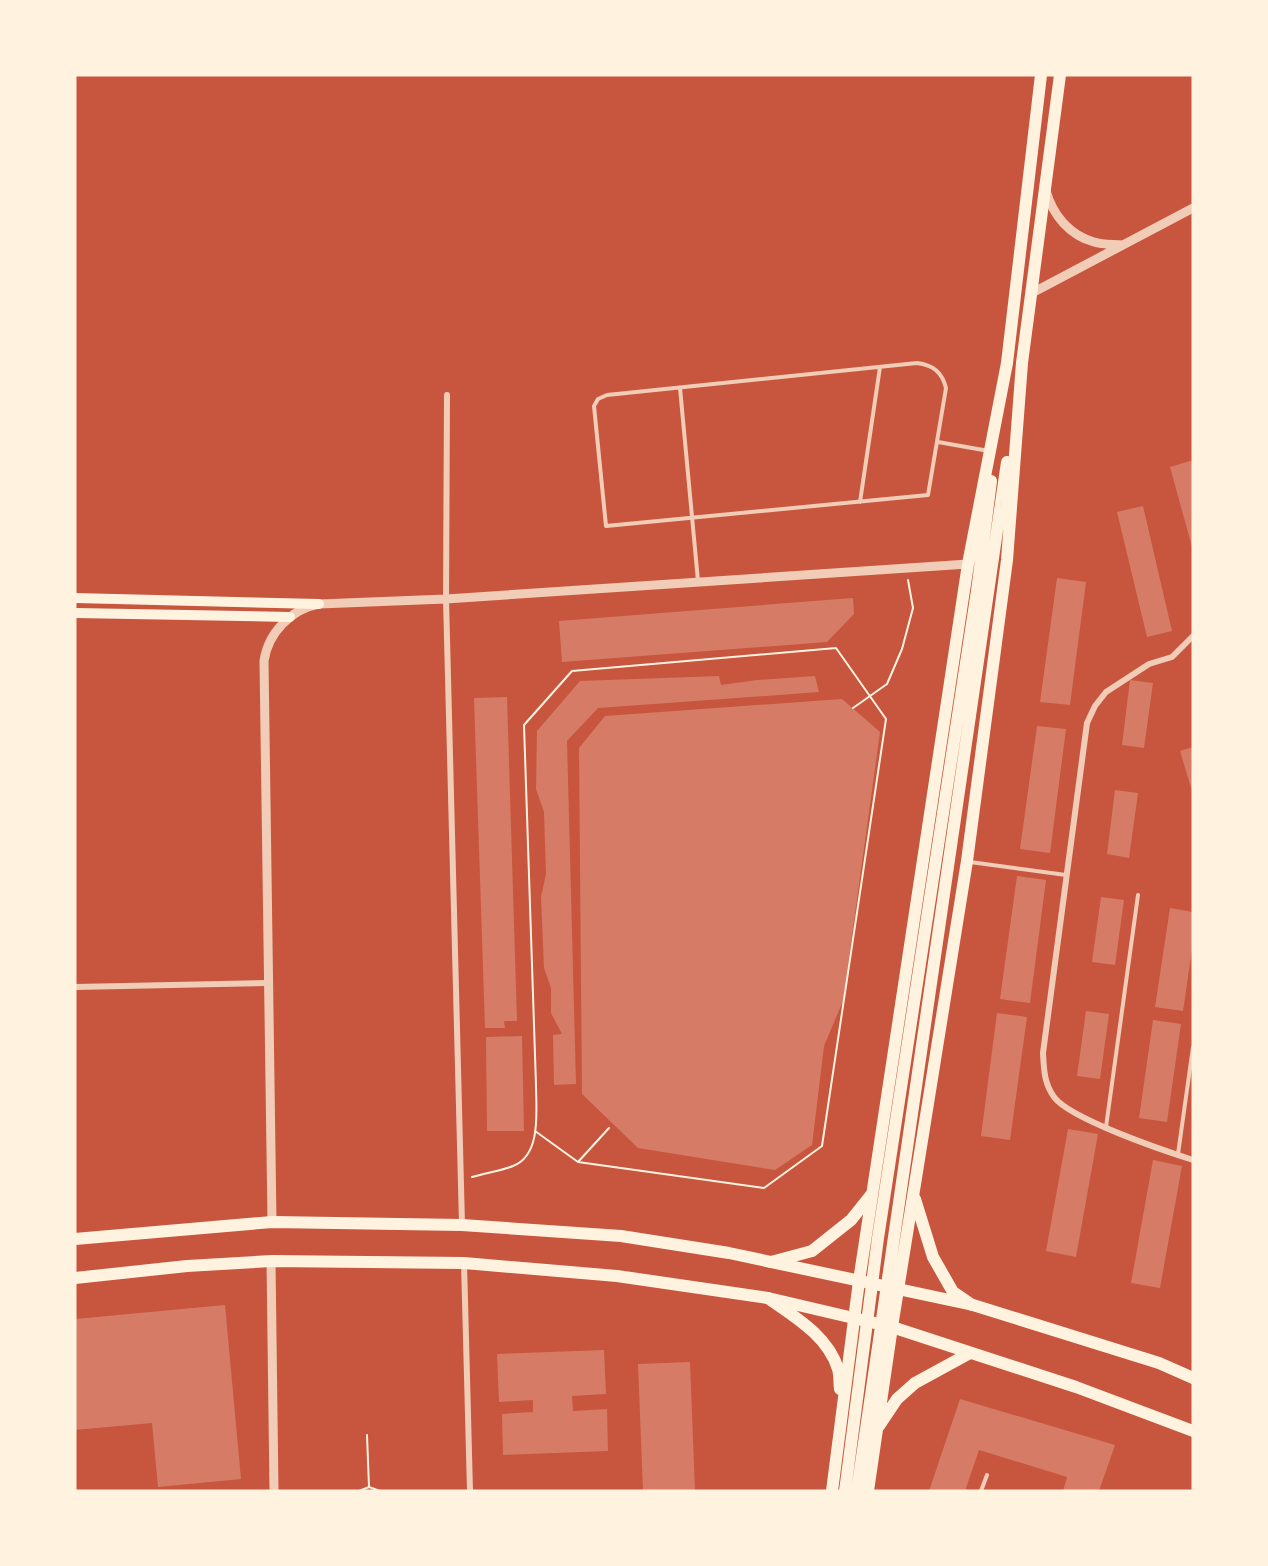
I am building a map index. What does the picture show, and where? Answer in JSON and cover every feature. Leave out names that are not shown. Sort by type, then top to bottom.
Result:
[{"type":"main road","points":[[845,1491],[878,1238],[977,591],[1041,75]]},
{"type":"main road","points":[[857,1491],[1022,363],[1060,75]]},
{"type":"main road","points":[[832,1491],[859,1281],[968,564],[1006,363]]},
{"type":"main road","points":[[868,1491],[898,1288],[967,861],[1007,560],[1022,363]]},
{"type":"main road","points":[[75,598],[318,603]]},
{"type":"main road","points":[[75,613],[290,617]]},
{"type":"main road","points":[[771,1262],[813,1251],[851,1220],[872,1194]]},
{"type":"main road","points":[[914,1196],[933,1257],[953,1292],[973,1305]]},
{"type":"main road","points":[[75,1239],[272,1222],[462,1225],[621,1236],[771,1262],[973,1305],[1159,1363],[1193,1378]]},
{"type":"main road","points":[[75,1278],[187,1266],[271,1261],[464,1263],[616,1276],[768,1298],[892,1327],[1076,1387],[1193,1431]]},
{"type":"main road","points":[[768,1298],[800,1320],[823,1341],[838,1369],[842,1413]]},
{"type":"main road","points":[[876,1430],[897,1399],[915,1383],[970,1353]]},
{"type":"street","points":[[1046,188],[1051,207],[1060,220],[1074,232],[1095,242],[1124,245]]},
{"type":"street","points":[[1032,293],[1193,208]]},
{"type":"street","points":[[447,395],[446,599],[462,1225]]},
{"type":"street","points":[[272,1222],[264,661],[270,640],[290,617],[309,605],[318,603],[446,599],[968,564]]},
{"type":"street","points":[[1193,636],[1172,657],[1149,664],[1106,692],[1095,706],[1087,723],[1043,1053],[1045,1081],[1055,1099],[1068,1110],[1193,1160]]},
{"type":"street","points":[[75,987],[267,983]]},
{"type":"street","points":[[271,1261],[274,1491]]},
{"type":"street","points":[[464,1263],[470,1491]]},
{"type":"lane","points":[[929,364],[944,380],[946,388],[928,495],[606,526],[594,406],[598,399],[607,395],[880,367],[929,364]]},
{"type":"lane","points":[[860,502],[880,367]]},
{"type":"lane","points":[[680,388],[699,582]]},
{"type":"lane","points":[[938,442],[990,451]]},
{"type":"lane","points":[[967,861],[1067,875]]},
{"type":"lane","points":[[1106,1127],[1138,895]]},
{"type":"lane","points":[[1178,1155],[1193,1047]]},
{"type":"lane","points":[[981,1491],[987,1475]]},
{"type":"path","points":[[853,708],[887,684],[902,649],[913,608],[905,568]]},
{"type":"path","points":[[460,1180],[515,1165],[529,1152],[535,1131],[536,1086],[524,725],[572,671],[836,648],[886,719],[822,1146],[764,1188],[578,1162],[535,1131]]},
{"type":"path","points":[[578,1162],[609,1128]]},
{"type":"path","points":[[367,1436],[369,1487]]},
{"type":"path","points":[[359,1491],[369,1487],[380,1491]]},
{"type":"building","points":[[1193,460],[1193,547],[1192,547],[1170,467]]},
{"type":"building","points":[[1143,506],[1172,631],[1147,637],[1117,512]]},
{"type":"building","points":[[1057,578],[1086,582],[1070,705],[1040,702]]},
{"type":"building","points":[[853,598],[854,614],[827,642],[562,662],[559,621]]},
{"type":"building","points":[[719,676],[721,685],[815,676],[819,692],[598,708],[567,741],[576,1084],[554,1085],[553,1035],[562,1034],[551,1013],[551,988],[544,968],[541,897],[546,874],[544,812],[536,789],[537,731],[580,681]]},
{"type":"building","points":[[1130,680],[1153,683],[1144,748],[1122,745]]},
{"type":"building","points":[[507,697],[517,1021],[504,1021],[505,1028],[485,1028],[474,698]]},
{"type":"building","points":[[842,699],[880,732],[843,1001],[824,1046],[812,1145],[775,1170],[638,1148],[582,1094],[579,748],[605,716]]},
{"type":"building","points":[[1037,726],[1066,729],[1050,853],[1020,849]]},
{"type":"building","points":[[1193,747],[1193,791],[1192,791],[1180,751]]},
{"type":"building","points":[[1115,790],[1138,793],[1129,858],[1107,854]]},
{"type":"building","points":[[1017,876],[1046,880],[1030,1003],[1000,999]]},
{"type":"building","points":[[1101,897],[1124,900],[1115,965],[1092,962]]},
{"type":"building","points":[[1170,908],[1193,912],[1193,943],[1183,1011],[1155,1007]]},
{"type":"building","points":[[1086,1011],[1109,1014],[1100,1079],[1077,1076]]},
{"type":"building","points":[[997,1013],[1027,1017],[1010,1140],[981,1136]]},
{"type":"building","points":[[1153,1020],[1181,1024],[1167,1122],[1139,1118]]},
{"type":"building","points":[[522,1036],[524,1131],[487,1131],[486,1037]]},
{"type":"building","points":[[1068,1129],[1098,1134],[1076,1257],[1046,1251]]},
{"type":"building","points":[[1153,1160],[1182,1166],[1160,1288],[1131,1283]]},
{"type":"building","points":[[225,1305],[241,1479],[158,1487],[152,1423],[75,1430],[75,1319]]},
{"type":"building","points":[[604,1350],[606,1394],[572,1396],[573,1411],[607,1409],[608,1451],[503,1455],[502,1414],[533,1412],[533,1400],[499,1402],[497,1354]]},
{"type":"building","points":[[690,1362],[695,1491],[643,1491],[638,1364]]},
{"type":"building","points":[[960,1399],[1115,1445],[1099,1491],[1063,1491],[1067,1477],[979,1450],[965,1491],[929,1491]]}]
